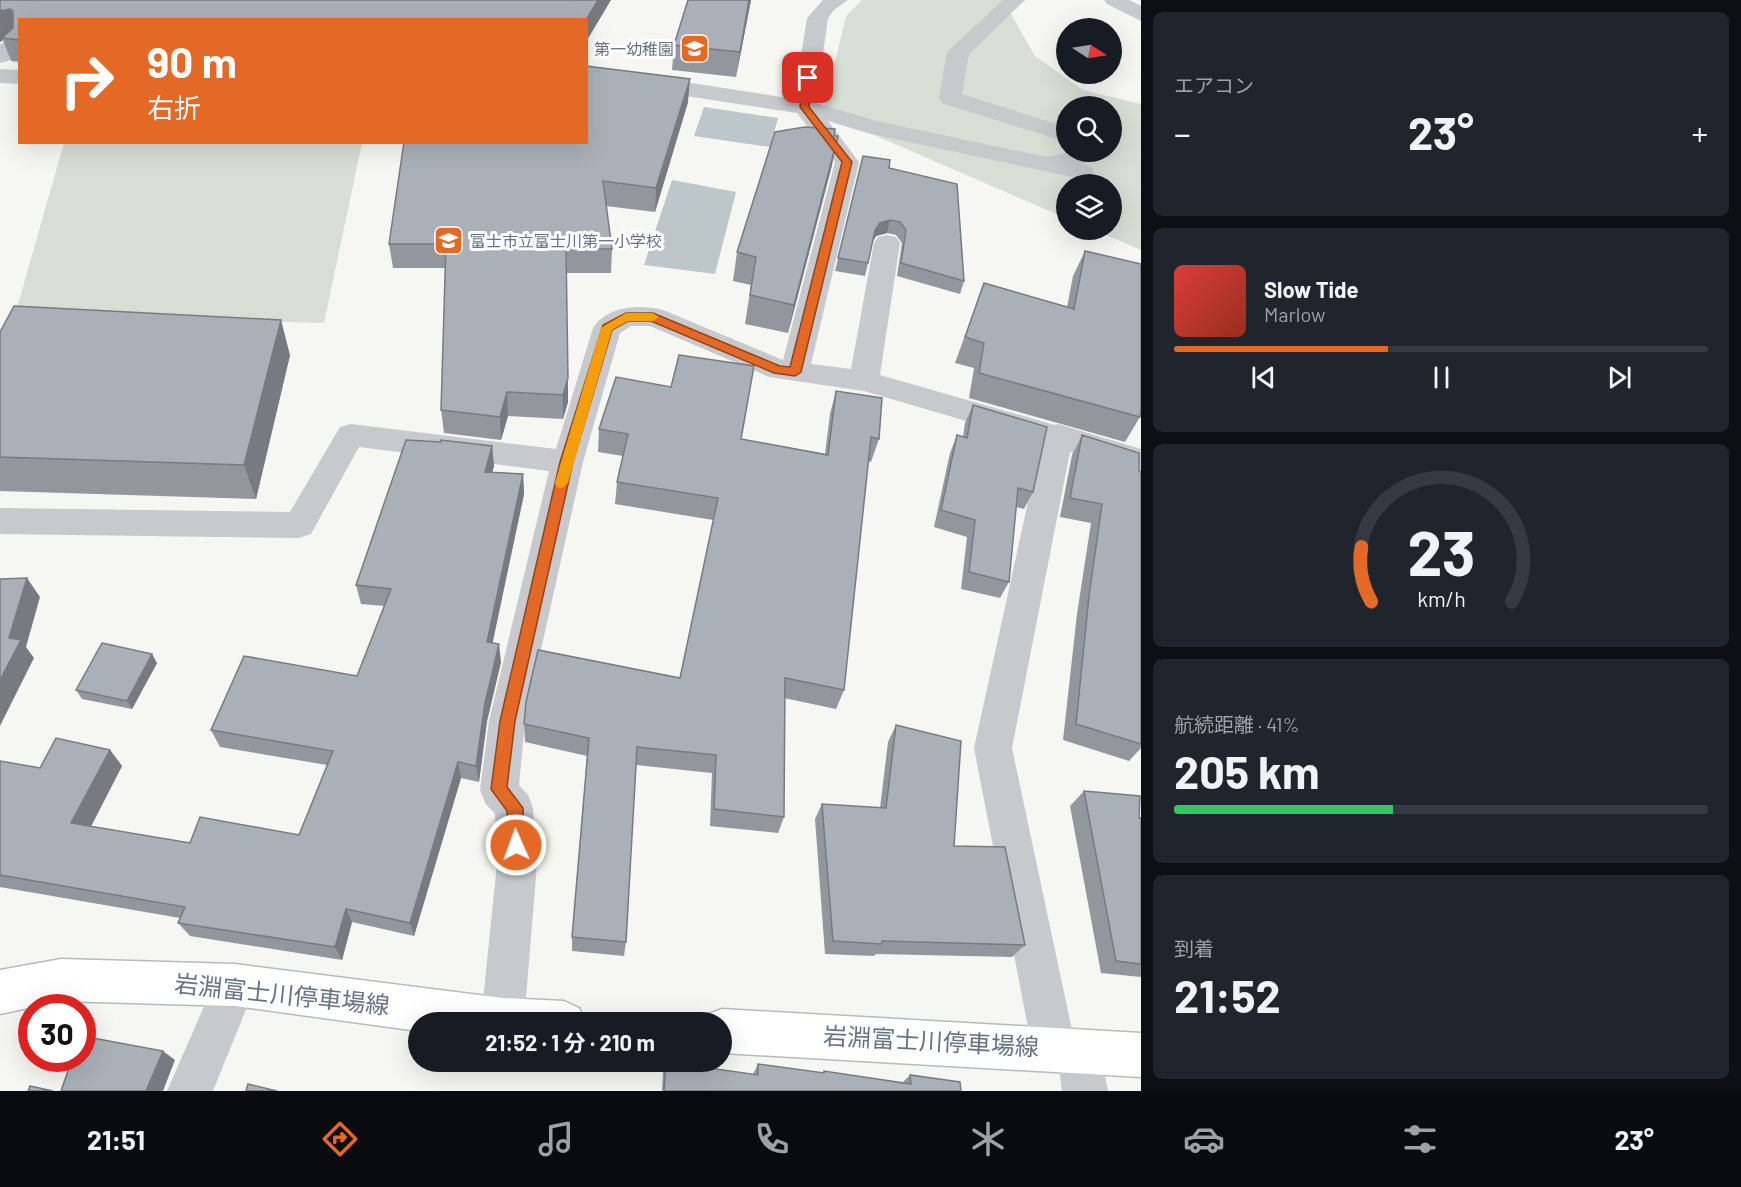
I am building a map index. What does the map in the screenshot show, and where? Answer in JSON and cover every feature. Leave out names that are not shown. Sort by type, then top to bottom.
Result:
[{"type":"main road","name":"岩淵富士川停車場線","points":[[0,992],[62,980],[235,985],[442,1012]]},
{"type":"main road","name":"岩淵富士川停車場線","points":[[732,1032],[1072,1063],[1141,1055]]},
{"type":"street","points":[[795,372],[847,162],[804,107],[818,18],[827,6],[838,0]]},
{"type":"street","points":[[1014,0],[958,52],[950,99],[1056,132]]},
{"type":"street","points":[[1114,0],[1141,15]]},
{"type":"street","points":[[0,56],[18,42]]},
{"type":"street","points":[[0,76],[18,77]]},
{"type":"street","points":[[588,80],[621,79],[804,107],[871,127],[1082,172]]},
{"type":"street","points":[[1046,165],[1059,162]]},
{"type":"street","points":[[864,381],[887,243]]},
{"type":"street","points":[[504,1012],[517,864],[514,808],[499,789],[507,721],[567,462],[607,328],[626,317],[653,317],[778,370],[864,381],[1141,460]]},
{"type":"street","points":[[0,521],[299,525],[351,435],[567,462]]},
{"type":"street","points":[[1058,435],[993,748],[1072,1063]]},
{"type":"street","points":[[190,1091],[235,985]]},
{"type":"shaded area","points":[[862,0],[1003,0],[1035,56],[1056,71],[1056,84],[1075,84],[1083,90],[1108,96],[1056,96],[1056,162],[1122,162],[1122,99],[1141,104],[1141,250],[1118,240],[1122,240],[1122,174],[1056,174],[1056,214],[823,113],[846,16]]},
{"type":"shaded area","points":[[704,107],[778,118],[770,147],[694,136]]},
{"type":"shaded area","points":[[64,144],[362,144],[324,323],[15,315]]},
{"type":"shaded area","points":[[672,180],[736,192],[715,274],[644,265]]},
{"type":"building","points":[[0,0],[598,0],[587,18],[18,18],[18,40],[2,38],[13,28],[13,11],[10,9],[0,11]]},
{"type":"building","points":[[688,0],[749,0],[740,52],[674,45]]},
{"type":"building","points":[[588,66],[690,79],[656,188],[603,181],[612,249],[566,249],[568,378],[563,395],[507,392],[500,417],[441,410],[446,244],[389,244],[404,144],[588,144]]},
{"type":"building","points":[[805,127],[835,129],[834,136],[838,136],[794,305],[750,295],[756,257],[737,252],[775,132]]},
{"type":"building","points":[[863,156],[890,160],[889,168],[957,184],[964,281],[901,263],[906,230],[900,222],[890,220],[880,223],[875,230],[868,263],[838,258]]},
{"type":"building","points":[[1085,251],[1141,264],[1140,417],[979,373],[984,343],[965,337],[984,283],[1074,309]]},
{"type":"building","points":[[14,306],[281,320],[244,465],[0,457],[0,332]]},
{"type":"building","points":[[679,355],[754,366],[741,439],[828,455],[836,391],[882,398],[879,439],[871,437],[844,690],[785,678],[784,817],[714,809],[716,755],[637,747],[626,942],[572,937],[589,738],[524,724],[526,702],[538,650],[680,678],[718,498],[617,482],[628,434],[599,429],[616,377],[671,387]]},
{"type":"building","points":[[973,405],[1047,427],[1033,492],[1018,488],[1009,582],[969,572],[975,520],[941,510],[957,435],[967,438]]},
{"type":"building","points":[[1082,435],[1139,453],[1139,471],[1141,472],[1141,744],[1076,724],[1089,596],[1102,504],[1070,498]]},
{"type":"building","points":[[406,440],[441,442],[441,440],[492,446],[485,472],[523,474],[487,642],[499,644],[485,703],[476,766],[458,762],[410,923],[346,909],[335,947],[178,923],[185,907],[0,875],[0,761],[40,768],[56,738],[110,750],[71,823],[190,843],[200,817],[299,835],[333,751],[211,730],[244,656],[357,676],[391,589],[356,585]]},
{"type":"building","points":[[27,578],[9,638],[21,640],[0,680],[0,579]]},
{"type":"building","points":[[102,643],[152,654],[127,701],[76,690]]},
{"type":"building","points":[[896,725],[961,741],[954,846],[1005,847],[1025,945],[882,941],[882,944],[833,941],[822,804],[886,808]]},
{"type":"building","points":[[1084,791],[1140,796],[1141,964],[1116,961]]},
{"type":"building","points":[[96,1039],[163,1051],[146,1091],[61,1091],[68,1072],[96,1072]]},
{"type":"building","points":[[758,1064],[911,1084],[910,1075],[960,1082],[961,1091],[664,1091],[665,1072],[732,1071],[758,1075]]},
{"type":"building","points":[[248,1084],[277,1091],[246,1091]]},
{"type":"building","points":[[30,1086],[53,1091],[28,1091]]},
{"type":"slow traffic","points":[[562,483],[607,328],[626,317],[653,317]]},
{"type":"place","name":"第一幼稚園","points":[[695,49]]},
{"type":"place","name":"富士市立富士川第一小学校","points":[[449,241]]},
{"type":"route","points":[[516,845],[514,808],[499,789],[507,721],[567,462],[607,328],[626,317],[653,317],[778,370],[795,372],[847,162],[804,107],[808,78]]}]
